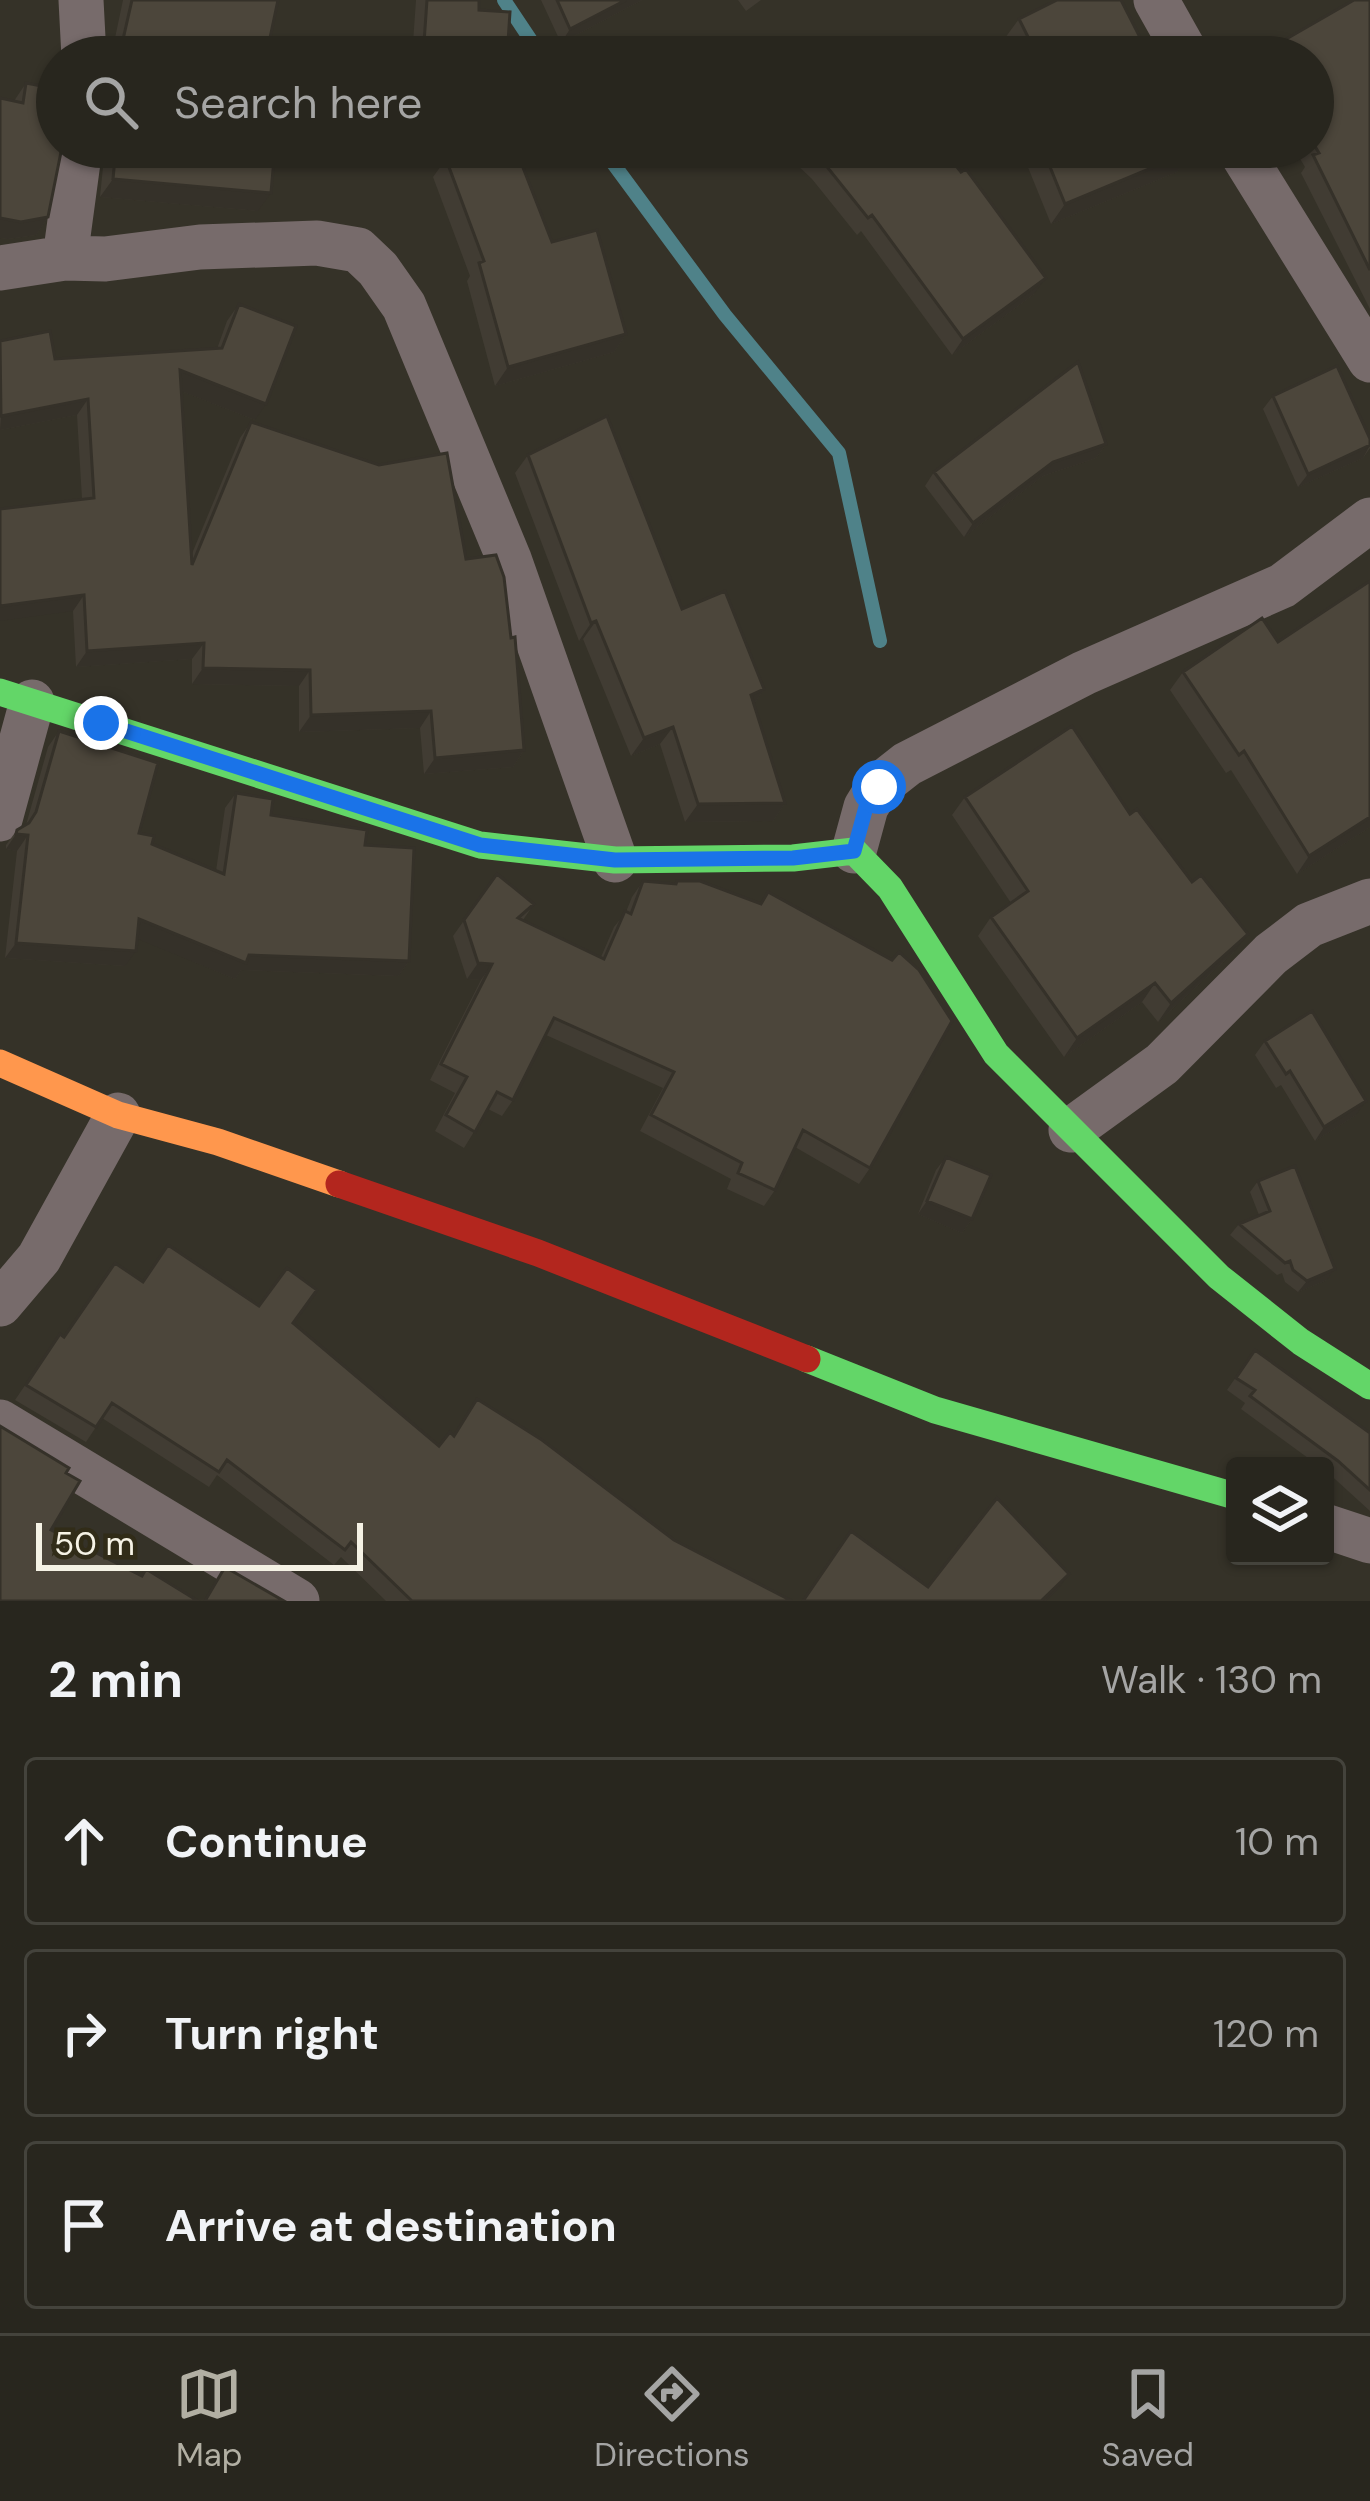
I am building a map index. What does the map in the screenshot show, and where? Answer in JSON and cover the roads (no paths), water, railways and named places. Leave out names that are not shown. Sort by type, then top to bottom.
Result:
[{"type":"street","points":[[81,0],[83,36]]},
{"type":"street","points":[[1156,0],[1176,36]]},
{"type":"street","points":[[64,258],[77,168]]},
{"type":"street","points":[[1251,168],[1370,359]]},
{"type":"street","points":[[0,268],[64,258],[105,260],[200,248],[316,243],[358,250],[378,268],[404,306],[509,559],[615,860]]},
{"type":"street","points":[[854,851],[866,807],[879,787],[907,764],[1084,673],[1282,586],[1370,520]]},
{"type":"street","points":[[0,819],[16,697],[480,845],[615,860],[793,858],[854,851]]},
{"type":"street","points":[[854,851],[890,888],[996,1054],[1220,1276],[1301,1342],[1370,1386]]},
{"type":"street","points":[[1071,1130],[1162,1064],[1271,954],[1309,925],[1370,901]]},
{"type":"street","points":[[0,1063],[118,1115],[218,1142],[538,1253],[935,1410],[1226,1493]]},
{"type":"street","points":[[0,1304],[39,1258],[118,1115]]},
{"type":"street","points":[[0,1422],[297,1601]]},
{"type":"street","points":[[1334,1529],[1370,1541]]},
{"type":"waterway","points":[[504,0],[528,36]]},
{"type":"waterway","points":[[616,168],[725,315],[839,453],[880,641]]}]
